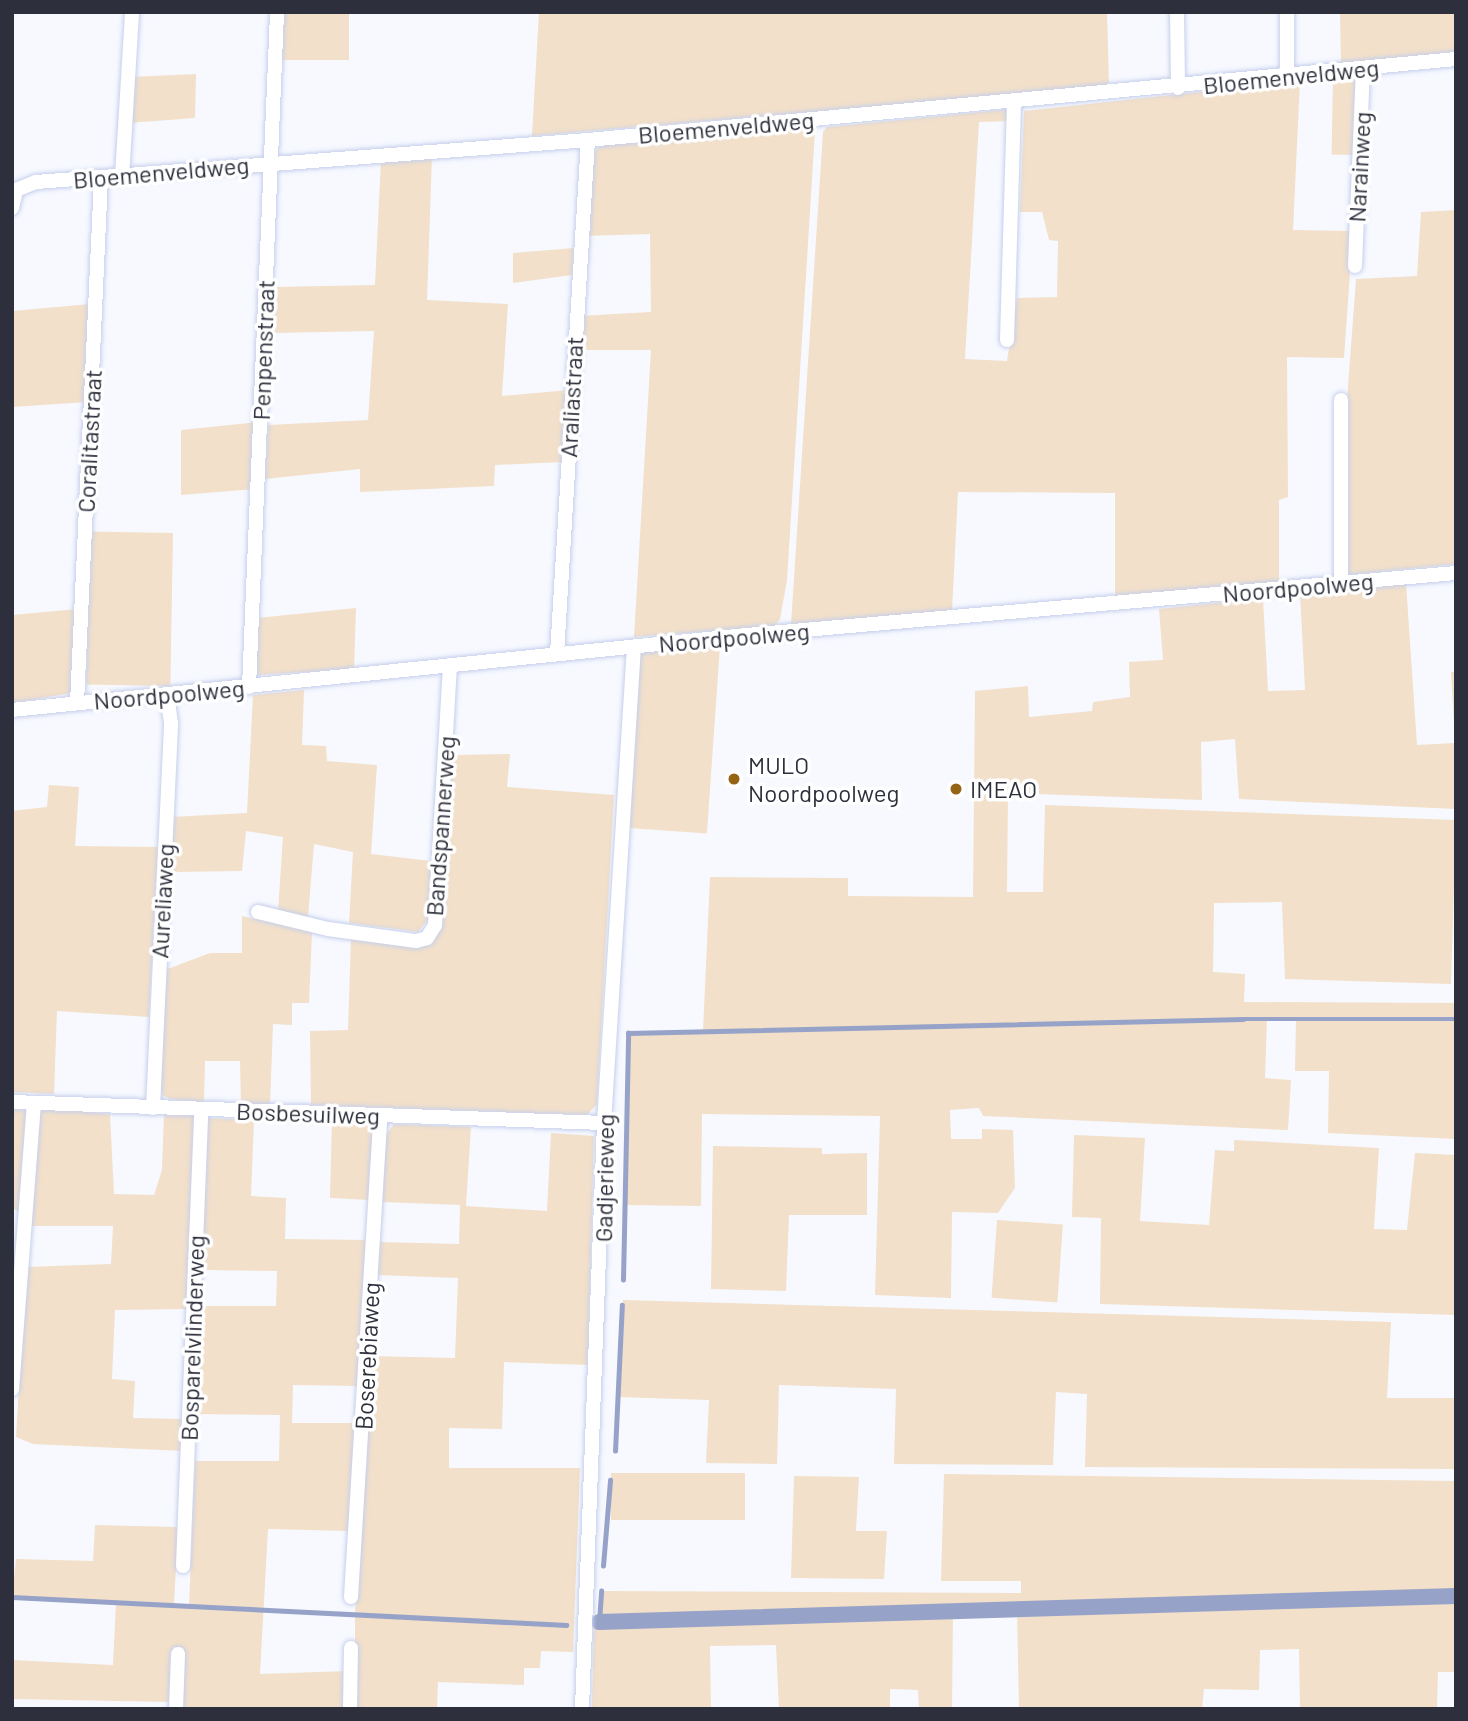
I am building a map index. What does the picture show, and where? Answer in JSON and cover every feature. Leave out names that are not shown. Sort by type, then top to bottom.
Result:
[{"type":"street","points":[[122,177],[132,12]]},
{"type":"street","name":"Penpenstraat","points":[[249,687],[277,12]]},
{"type":"street","points":[[1177,12],[1178,88]]},
{"type":"street","points":[[1287,12],[1287,76]]},
{"type":"street","name":"Bloemenveldweg","points":[[12,208],[16,190],[36,181],[122,177],[588,140],[1178,88],[1456,59]]},
{"type":"street","name":"Narainweg","points":[[1355,266],[1363,69]]},
{"type":"street","points":[[1007,340],[1014,102]]},
{"type":"street","name":"Araliastraat","points":[[557,654],[588,140]]},
{"type":"street","name":"Coralitastraat","points":[[76,703],[102,178]]},
{"type":"street","points":[[1341,400],[1341,583]]},
{"type":"street","name":"Noordpoolweg","points":[[12,710],[557,654],[1456,573]]},
{"type":"street","name":"Gadjerieweg","points":[[582,1709],[604,1123],[634,647]]},
{"type":"street","name":"Bandspannerweg","points":[[258,912],[340,930],[416,941],[427,938],[435,925],[450,666]]},
{"type":"street","name":"Aureliaweg","points":[[153,1108],[171,723],[167,694]]},
{"type":"street","name":"Bosbesuilweg","points":[[12,1102],[604,1123]]},
{"type":"street","points":[[12,1389],[34,1103]]},
{"type":"street","name":"Bosparelvlinderweg","points":[[183,1566],[201,1110]]},
{"type":"street","name":"Boserebiaweg","points":[[351,1597],[380,1115]]},
{"type":"street","points":[[350,1709],[351,1648]]},
{"type":"street","points":[[176,1709],[177,1654]]},
{"type":"shaded area","points":[[281,12],[349,12],[349,60],[281,60]]},
{"type":"shaded area","points":[[539,12],[1107,12],[1109,86],[532,136]]},
{"type":"shaded area","points":[[1340,12],[1456,12],[1456,52],[1341,64]]},
{"type":"shaded area","points":[[196,74],[195,118],[128,123],[131,77]]},
{"type":"shaded area","points":[[1333,75],[1360,75],[1359,155],[1332,155]]},
{"type":"shaded area","points":[[1300,81],[1293,230],[1353,231],[1344,358],[1287,357],[1288,497],[1279,500],[1279,582],[1115,596],[1115,493],[958,492],[952,611],[791,624],[823,132],[827,127],[1011,109],[1011,121],[979,122],[965,359],[1007,361],[1017,298],[1057,297],[1058,241],[1049,240],[1042,212],[1020,212],[1024,111]]},
{"type":"shaded area","points":[[809,125],[815,131],[787,580],[780,619],[775,626],[634,637],[651,350],[579,350],[579,316],[651,312],[650,234],[585,236],[593,154],[601,145]]},
{"type":"shaded area","points":[[432,155],[427,300],[508,304],[502,396],[569,390],[563,462],[495,465],[494,486],[360,492],[360,469],[265,479],[268,425],[368,420],[374,331],[271,333],[274,287],[375,285],[381,160]]},
{"type":"shaded area","points":[[1456,210],[1456,564],[1345,575],[1344,440],[1356,279],[1417,276],[1421,212]]},
{"type":"shaded area","points":[[574,248],[572,275],[513,283],[513,253]]},
{"type":"shaded area","points":[[91,304],[87,402],[12,407],[12,311]]},
{"type":"shaded area","points":[[259,422],[255,489],[181,495],[181,430]]},
{"type":"shaded area","points":[[89,532],[173,533],[170,686],[86,685]]},
{"type":"shaded area","points":[[1406,583],[1417,745],[1455,743],[1451,672],[1456,672],[1456,809],[1239,799],[1235,739],[1201,742],[1202,800],[1008,793],[1007,892],[1043,892],[1045,805],[1456,820],[1451,984],[1285,979],[1282,902],[1214,903],[1213,972],[1245,974],[1244,1002],[1456,1003],[1456,1139],[1328,1133],[1329,1071],[1295,1071],[1296,1019],[1267,1019],[1265,1078],[1291,1080],[1288,1130],[983,1116],[979,1108],[950,1110],[951,1139],[982,1139],[982,1129],[1013,1130],[1015,1188],[998,1213],[952,1212],[951,1298],[875,1295],[880,1116],[702,1114],[701,1206],[625,1205],[628,1033],[703,1031],[710,877],[848,878],[848,896],[973,897],[975,691],[1028,686],[1029,717],[1092,711],[1093,702],[1130,697],[1129,662],[1163,660],[1159,609],[1263,598],[1268,691],[1305,690],[1300,593]]},
{"type":"shaded area","points":[[356,608],[354,669],[256,675],[257,618]]},
{"type":"shaded area","points":[[77,609],[72,693],[12,703],[12,615]]},
{"type":"shaded area","points":[[638,640],[720,646],[707,834],[625,828]]},
{"type":"shaded area","points":[[304,690],[302,745],[326,746],[327,761],[377,765],[371,854],[431,861],[428,919],[418,932],[349,923],[353,852],[314,844],[308,917],[278,911],[283,837],[246,831],[242,871],[170,872],[171,817],[247,813],[253,695]]},
{"type":"shaded area","points":[[510,754],[507,787],[614,795],[597,1104],[587,1115],[311,1105],[310,1031],[348,1030],[351,938],[427,946],[441,928],[452,755]]},
{"type":"shaded area","points":[[49,785],[79,787],[75,846],[158,847],[149,1017],[57,1011],[54,1094],[12,1092],[12,811],[47,807]]},
{"type":"shaded area","points":[[242,916],[312,932],[309,1003],[292,1003],[292,1025],[273,1024],[270,1105],[241,1104],[240,1061],[205,1061],[204,1103],[170,1099],[162,1095],[160,1086],[165,970],[210,953],[242,953]]},
{"type":"shaded area","points":[[46,1108],[110,1114],[114,1194],[154,1195],[162,1170],[164,1114],[195,1116],[188,1309],[115,1310],[112,1379],[135,1381],[133,1418],[183,1419],[182,1451],[33,1444],[16,1437],[26,1267],[111,1264],[113,1226],[30,1226],[40,1112]]},
{"type":"shaded area","points":[[12,1109],[28,1110],[19,1212],[12,1208]]},
{"type":"shaded area","points":[[208,1118],[254,1120],[251,1196],[286,1198],[285,1239],[367,1240],[360,1386],[293,1385],[292,1423],[358,1423],[350,1531],[268,1529],[260,1674],[347,1671],[346,1709],[181,1709],[184,1648],[173,1647],[172,1702],[12,1699],[12,1660],[113,1665],[116,1603],[12,1597],[16,1559],[93,1561],[95,1525],[178,1527],[174,1605],[189,1606],[195,1461],[279,1461],[280,1415],[196,1414],[198,1306],[276,1306],[277,1271],[202,1270]]},
{"type":"shaded area","points":[[332,1122],[370,1123],[373,1128],[369,1200],[330,1198]]},
{"type":"shaded area","points":[[394,1124],[471,1127],[466,1206],[547,1211],[551,1133],[594,1136],[588,1365],[504,1362],[502,1429],[449,1428],[449,1468],[580,1468],[573,1652],[541,1651],[540,1668],[524,1668],[524,1685],[438,1682],[437,1709],[355,1709],[355,1614],[372,1356],[455,1358],[458,1278],[376,1275],[378,1242],[459,1244],[460,1205],[382,1202],[383,1139]]},
{"type":"shaded area","points":[[1074,1135],[1145,1138],[1140,1221],[1209,1225],[1215,1150],[1234,1151],[1234,1140],[1379,1148],[1374,1229],[1407,1230],[1415,1153],[1456,1155],[1456,1315],[1100,1304],[1101,1218],[1072,1217]]},
{"type":"shaded area","points":[[713,1146],[822,1148],[822,1154],[867,1153],[867,1215],[789,1215],[786,1291],[711,1289]]},
{"type":"shaded area","points":[[997,1220],[1063,1225],[1057,1302],[992,1298]]},
{"type":"shaded area","points":[[623,1300],[1391,1322],[1387,1398],[1456,1398],[1456,1469],[1085,1467],[1087,1394],[1056,1392],[1053,1465],[894,1464],[896,1389],[779,1385],[777,1464],[706,1463],[709,1400],[618,1397]]},
{"type":"shaded area","points":[[611,1473],[745,1473],[745,1520],[611,1520]]},
{"type":"shaded area","points":[[944,1474],[1456,1481],[1456,1672],[1438,1672],[1437,1709],[1300,1709],[1299,1649],[1260,1650],[1259,1690],[1204,1689],[1202,1709],[1019,1709],[1017,1610],[953,1611],[952,1709],[919,1709],[918,1690],[890,1689],[890,1709],[779,1709],[776,1645],[710,1646],[711,1709],[592,1709],[594,1622],[599,1622],[601,1591],[1021,1593],[1021,1581],[941,1581]]},
{"type":"shaded area","points":[[794,1476],[859,1477],[856,1531],[887,1531],[884,1579],[791,1578]]},
{"type":"waterway","points":[[623,1280],[628,1033],[1243,1019],[1456,1019]]},
{"type":"waterway","points":[[615,1451],[622,1305]]},
{"type":"waterway","points":[[603,1566],[610,1480]]},
{"type":"waterway","points":[[599,1622],[601,1591]]},
{"type":"waterway","points":[[599,1622],[1456,1596]]},
{"type":"waterway","points":[[12,1597],[566,1625]]},
{"type":"place","name":"MULO Noordpoolweg","points":[[734,779]]},
{"type":"place","name":"IMEAO","points":[[956,789]]}]
